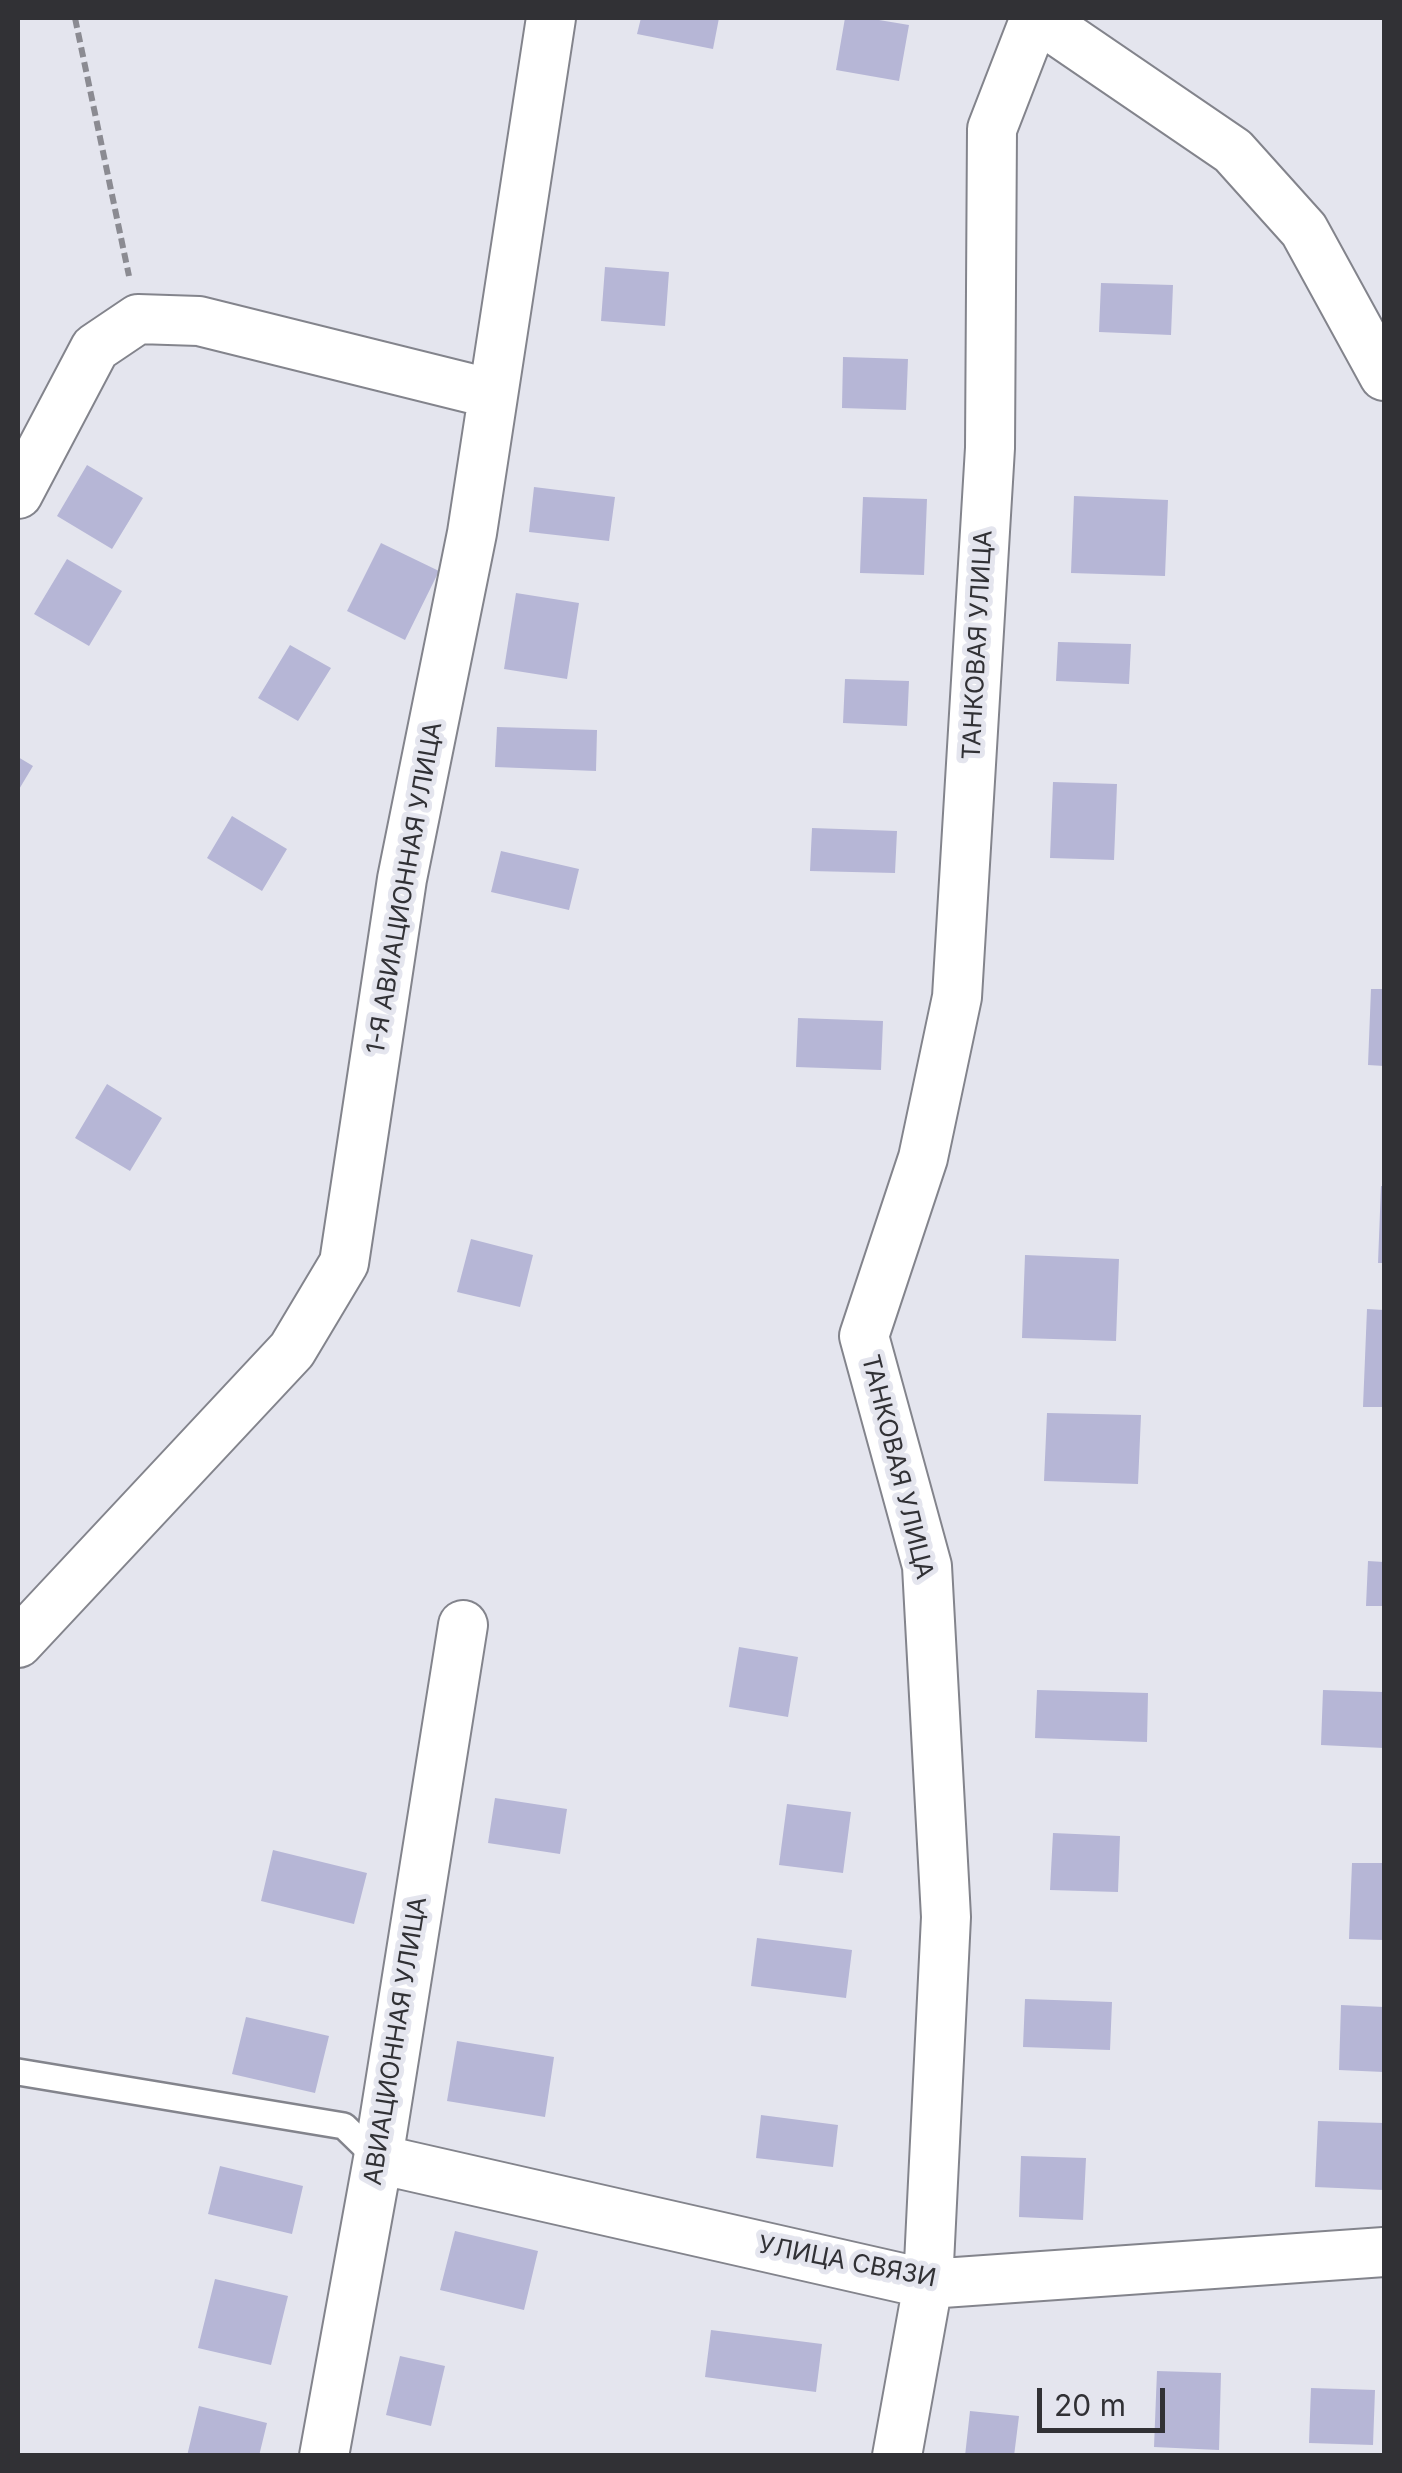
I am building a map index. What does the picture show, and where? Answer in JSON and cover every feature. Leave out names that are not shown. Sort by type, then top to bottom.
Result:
[{"type":"street","name":"1-Я АВИАЦИОННАЯ УЛИЦА","points":[[18,1643],[292,1350],[344,1263],[402,879],[472,533],[551,18]]},
{"type":"street","points":[[1036,18],[1233,151],[1304,230],[1384,376]]},
{"type":"street","name":"ТАНКОВАЯ УЛИЦА","points":[[897,2456],[928,2284],[946,1917],[926,1566],[864,1336],[923,1158],[957,997],[990,448],[992,130],[1036,18]]},
{"type":"street","points":[[18,494],[94,348],[138,319],[199,321],[493,394]]},
{"type":"street","name":"АВИАЦИОННАЯ УЛИЦА","points":[[324,2456],[378,2159],[463,1626]]},
{"type":"street","name":"УЛИЦА СВЯЗИ","points":[[378,2159],[928,2284],[1384,2252]]},
{"type":"lane","points":[[18,2072],[344,2126],[378,2159]]},
{"type":"path","points":[[75,18],[138,319]]},
{"type":"building","points":[[641,18],[719,18],[713,49],[637,34]]},
{"type":"building","points":[[845,18],[909,25],[899,81],[836,70]]},
{"type":"building","points":[[605,267],[669,272],[665,326],[601,321]]},
{"type":"building","points":[[1101,283],[1173,285],[1171,335],[1099,332]]},
{"type":"building","points":[[843,357],[908,359],[906,410],[842,408]]},
{"type":"building","points":[[87,465],[143,498],[112,549],[57,516]]},
{"type":"building","points":[[534,487],[615,497],[609,541],[529,532]]},
{"type":"building","points":[[1074,496],[1168,500],[1165,576],[1071,573]]},
{"type":"building","points":[[863,497],[927,499],[924,575],[860,573]]},
{"type":"building","points":[[381,543],[439,571],[405,640],[347,611]]},
{"type":"building","points":[[67,559],[122,591],[89,646],[34,614]]},
{"type":"building","points":[[516,593],[579,603],[567,679],[504,669]]},
{"type":"building","points":[[1058,642],[1131,644],[1129,684],[1056,681]]},
{"type":"building","points":[[290,645],[331,668],[298,721],[258,698]]},
{"type":"building","points":[[845,679],[909,681],[907,726],[843,723]]},
{"type":"building","points":[[497,727],[597,730],[596,771],[495,767]]},
{"type":"building","points":[[18,757],[33,766],[18,791]]},
{"type":"building","points":[[1053,782],[1117,784],[1114,860],[1050,858]]},
{"type":"building","points":[[232,816],[287,849],[262,891],[207,858]]},
{"type":"building","points":[[812,828],[897,831],[895,873],[810,871]]},
{"type":"building","points":[[501,851],[579,869],[569,910],[491,892]]},
{"type":"building","points":[[1371,989],[1384,989],[1384,1066],[1368,1065]]},
{"type":"building","points":[[798,1018],[883,1021],[881,1070],[796,1067]]},
{"type":"building","points":[[107,1084],[162,1118],[130,1171],[75,1138]]},
{"type":"building","points":[[1381,1186],[1384,1263],[1378,1263]]},
{"type":"building","points":[[471,1239],[533,1255],[520,1307],[457,1292]]},
{"type":"building","points":[[1025,1255],[1119,1259],[1116,1341],[1022,1338]]},
{"type":"building","points":[[1367,1309],[1384,1310],[1384,1407],[1363,1407]]},
{"type":"building","points":[[1047,1413],[1141,1415],[1138,1484],[1044,1481]]},
{"type":"building","points":[[1368,1561],[1384,1562],[1384,1606],[1366,1606]]},
{"type":"building","points":[[739,1647],[798,1657],[788,1717],[729,1707]]},
{"type":"building","points":[[1037,1690],[1148,1693],[1147,1742],[1035,1738]]},
{"type":"building","points":[[1323,1690],[1384,1692],[1384,1748],[1321,1745]]},
{"type":"building","points":[[495,1798],[567,1809],[560,1854],[488,1843]]},
{"type":"building","points":[[787,1804],[851,1812],[843,1873],[779,1865]]},
{"type":"building","points":[[1053,1833],[1120,1836],[1118,1892],[1050,1890]]},
{"type":"building","points":[[273,1850],[367,1873],[354,1924],[261,1901]]},
{"type":"building","points":[[1352,1863],[1384,1863],[1384,1940],[1349,1939]]},
{"type":"building","points":[[757,1938],[852,1950],[846,1998],[751,1986]]},
{"type":"building","points":[[1025,1999],[1112,2002],[1110,2050],[1023,2047]]},
{"type":"building","points":[[1341,2005],[1384,2007],[1384,2072],[1339,2070]]},
{"type":"building","points":[[246,2017],[329,2036],[315,2093],[232,2074]]},
{"type":"building","points":[[457,2041],[554,2057],[545,2117],[447,2101]]},
{"type":"building","points":[[761,2115],[838,2125],[833,2167],[756,2158]]},
{"type":"building","points":[[1318,2121],[1384,2123],[1384,2190],[1315,2187]]},
{"type":"building","points":[[1021,2156],[1086,2158],[1083,2220],[1019,2217]]},
{"type":"building","points":[[220,2166],[303,2186],[292,2234],[208,2214]]},
{"type":"building","points":[[455,2231],[538,2251],[524,2310],[440,2290]]},
{"type":"building","points":[[215,2279],[288,2296],[271,2365],[198,2348]]},
{"type":"building","points":[[711,2330],[822,2344],[816,2392],[705,2377]]},
{"type":"building","points":[[400,2356],[445,2366],[431,2426],[386,2415]]},
{"type":"building","points":[[1157,2371],[1221,2373],[1219,2450],[1154,2447]]},
{"type":"building","points":[[1311,2388],[1375,2390],[1373,2445],[1309,2443]]},
{"type":"building","points":[[199,2406],[267,2423],[259,2456],[187,2456]]},
{"type":"building","points":[[970,2411],[1019,2416],[1014,2456],[965,2456]]}]
